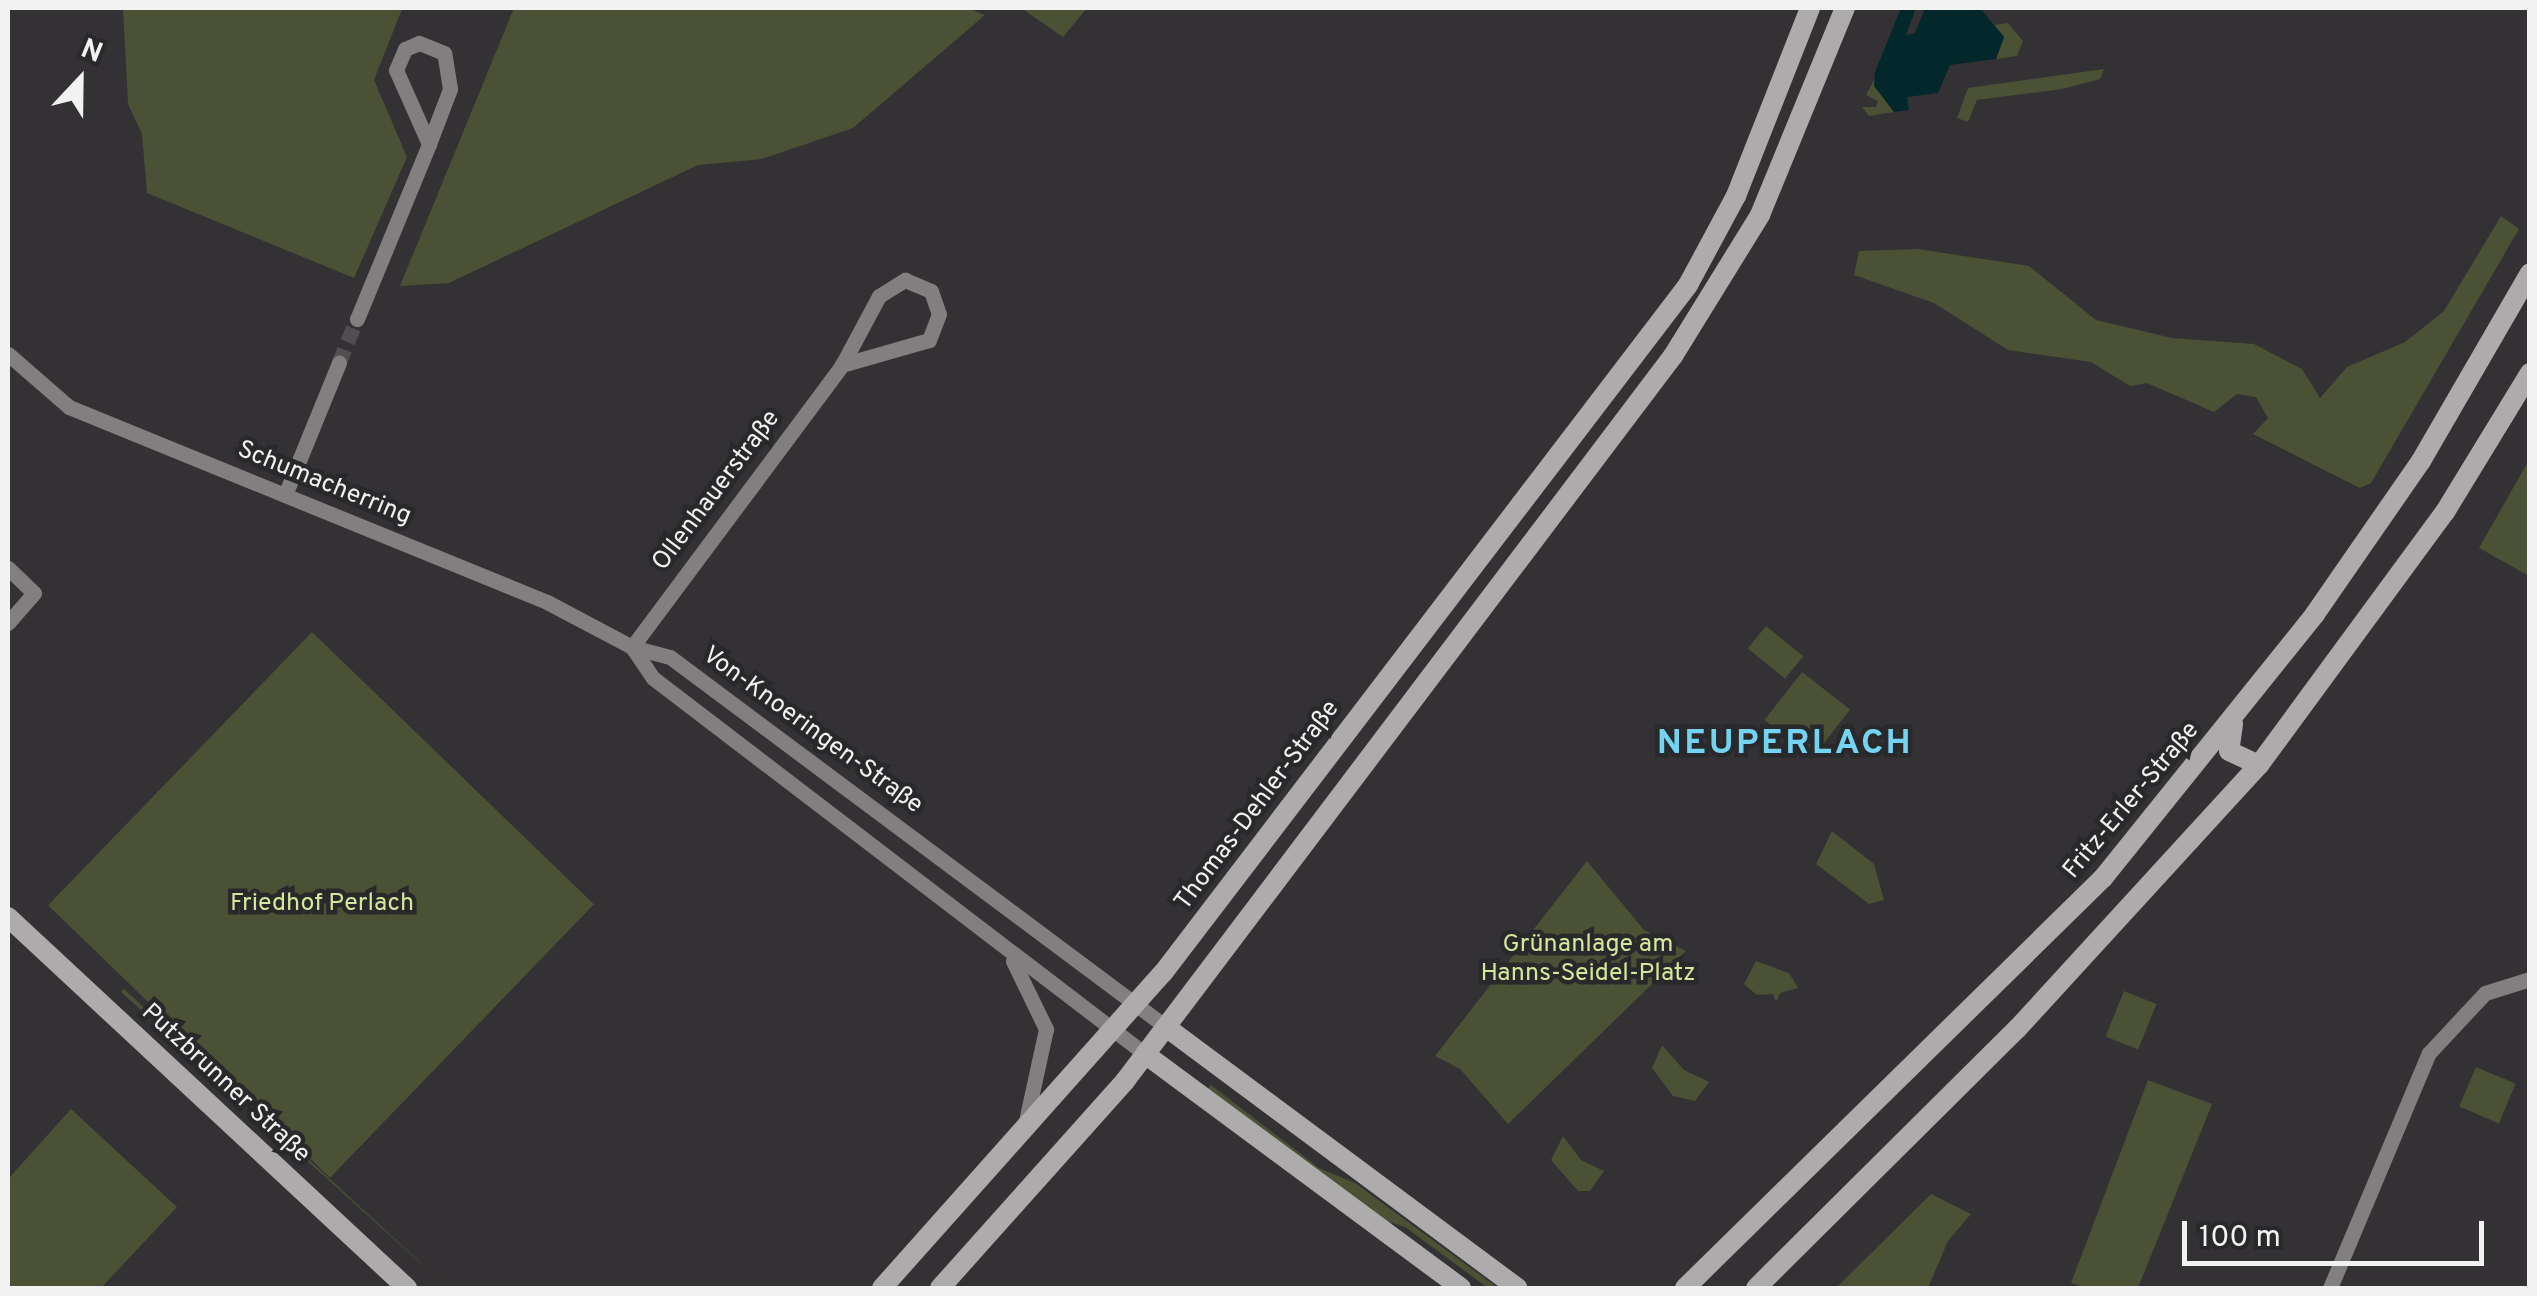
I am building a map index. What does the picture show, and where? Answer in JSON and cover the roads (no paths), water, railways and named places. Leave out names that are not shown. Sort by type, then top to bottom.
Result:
[{"type":"main road","name":"Thomas-Dehler-Straße","points":[[882,1288],[1020,1139],[1136,1004],[1710,249],[1810,8]]},
{"type":"main road","points":[[940,1288],[1146,1054],[1673,356],[1760,214],[1845,8]]},
{"type":"main road","name":"Fritz-Erler-Straße","points":[[1684,1288],[2077,906],[2235,717],[2420,460],[2530,273]]},
{"type":"main road","points":[[1649,333],[1652,355],[1673,356]]},
{"type":"main road","points":[[1756,1288],[2041,1003],[2258,765],[2445,512],[2530,372]]},
{"type":"main road","points":[[2235,717],[2229,751],[2258,765]]},
{"type":"main road","name":"Putzbrunner Straße","points":[[8,917],[407,1288]]},
{"type":"main road","points":[[1166,1027],[1518,1288]]},
{"type":"main road","name":"Von-Knoeringen-Straße","points":[[1146,1054],[1460,1288]]},
{"type":"street","points":[[356,319],[428,144],[450,90],[450,64],[440,48],[419,42],[405,49],[396,70],[428,144]]},
{"type":"street","name":"Ollenhauerstraße","points":[[632,647],[842,365],[892,285],[921,282],[931,291],[940,314],[929,340],[842,365]]},
{"type":"street","name":"Schumacherring","points":[[8,354],[70,407],[547,602],[632,647]]},
{"type":"street","points":[[284,495],[338,363]]},
{"type":"street","points":[[8,568],[34,593],[8,623]]},
{"type":"street","name":"Von-Knoeringen-Straße","points":[[632,647],[679,663],[1136,1004]]},
{"type":"street","name":"Von-Knoeringen-Straße","points":[[632,647],[653,678],[1146,1054]]},
{"type":"street","name":"Von-Knoeringen-Straße","points":[[994,939],[1024,975],[1046,1029],[1040,1082],[1020,1139]]},
{"type":"street","points":[[2330,1288],[2429,1053],[2485,992],[2530,979]]},
{"type":"street","points":[[1136,1004],[1166,1027]]},
{"type":"water","points":[[1901,8],[1916,8],[1906,35],[1915,33],[1925,8],[1980,8],[2004,37],[1996,59],[1950,65],[1938,93],[1907,97],[1909,110],[1894,112],[1874,86],[1875,72]]},
{"type":"tunnel","points":[[339,363],[357,319]]},
{"type":"district","name":"NEUPERLACH","points":[[1785,744]]},
{"type":"park label","name":"Friedhof Perlach","points":[[322,904]]},
{"type":"park label","name":"Grünanlage am Hanns-Seidel-Platz","points":[[1588,960]]}]
